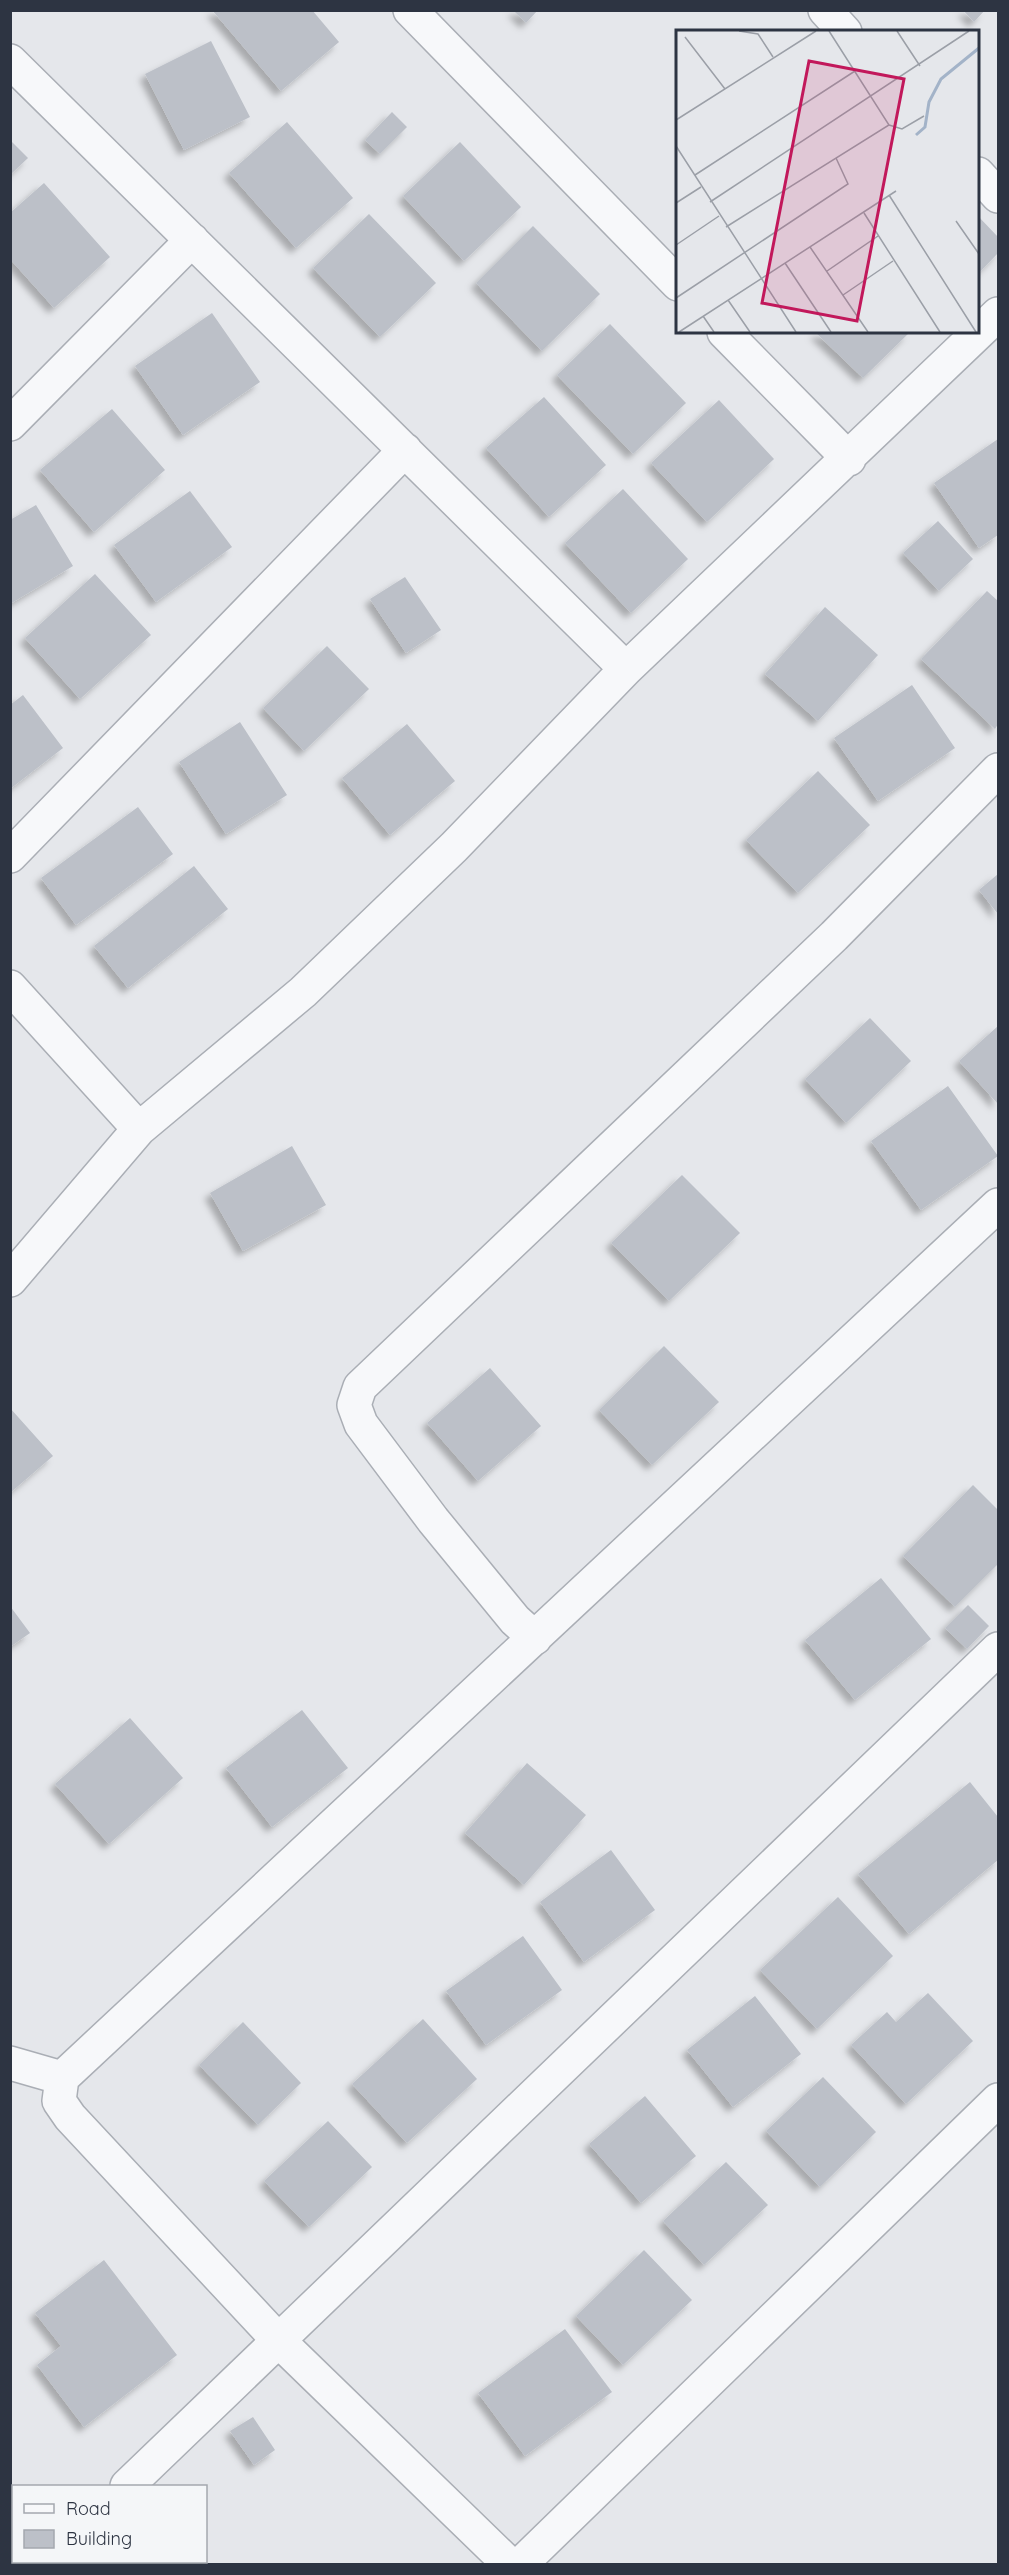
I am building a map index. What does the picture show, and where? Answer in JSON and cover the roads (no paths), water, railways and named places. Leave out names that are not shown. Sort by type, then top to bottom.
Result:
[{"type":"street","points":[[410,10],[676,282]]},
{"type":"street","points":[[825,10],[842,30]]},
{"type":"street","points":[[10,61],[626,669]]},
{"type":"street","points":[[979,175],[999,196]]},
{"type":"street","points":[[10,424],[192,240]]},
{"type":"street","points":[[10,1280],[139,1129],[303,992],[462,839],[626,669],[999,314]]},
{"type":"street","points":[[725,333],[849,459]]},
{"type":"street","points":[[10,856],[405,450]]},
{"type":"street","points":[[535,1638],[515,1620],[433,1520],[361,1424],[354,1406],[360,1387],[834,936],[999,770]]},
{"type":"street","points":[[10,987],[139,1129]]},
{"type":"street","points":[[509,2565],[279,2340],[70,2118],[59,2101],[62,2078],[999,1205]]},
{"type":"street","points":[[129,2485],[999,1649]]},
{"type":"street","points":[[10,2063],[62,2078]]},
{"type":"street","points":[[521,2565],[999,2100]]}]
